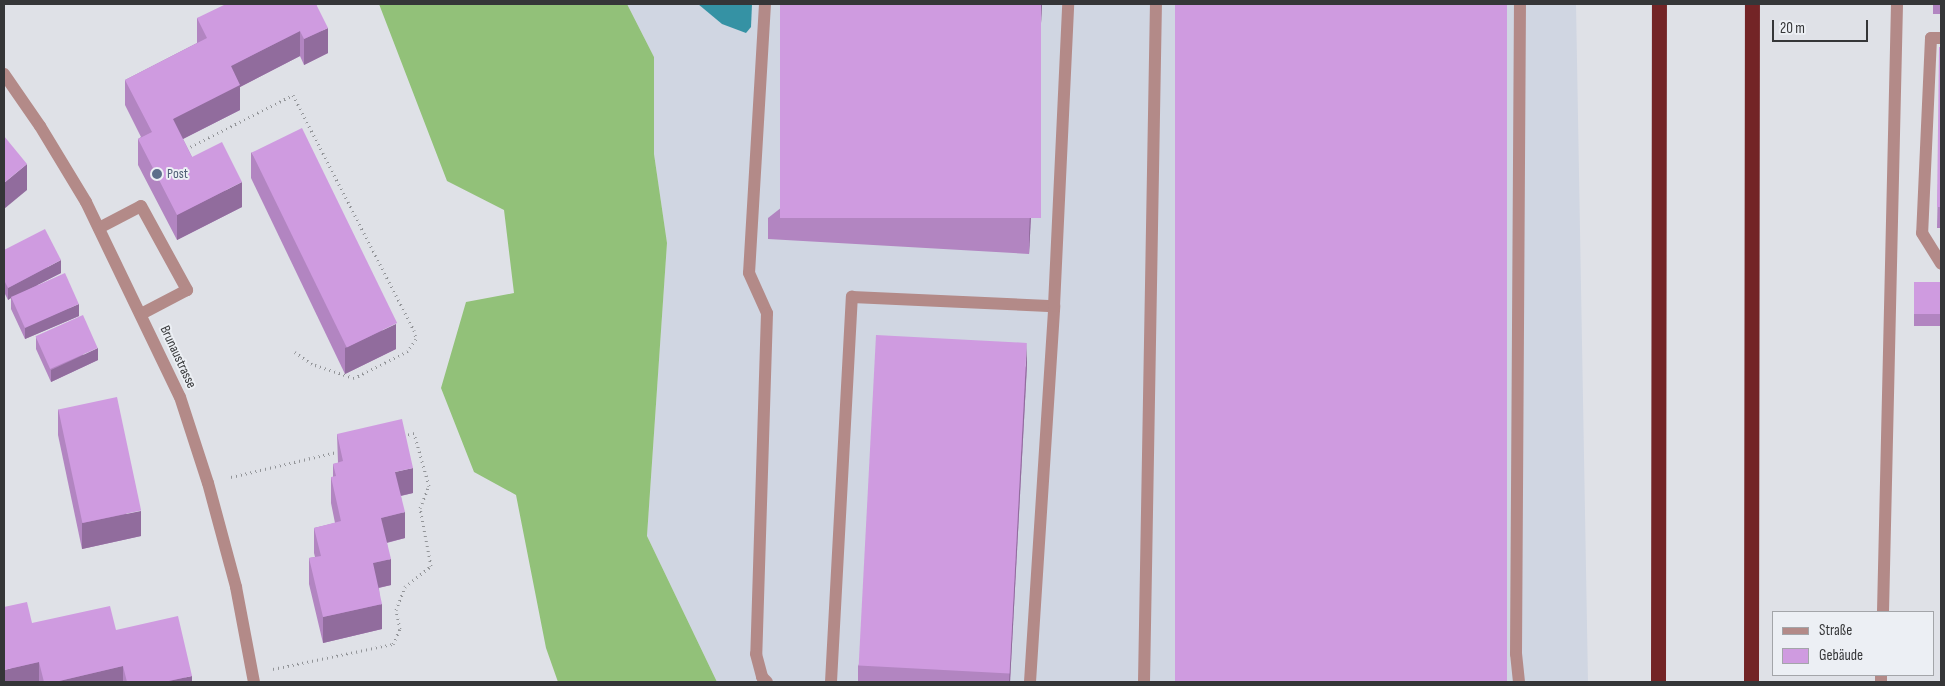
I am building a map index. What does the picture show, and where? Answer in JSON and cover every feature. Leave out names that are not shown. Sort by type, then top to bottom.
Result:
[{"type":"highway","points":[[1658,682],[1659,4]]},
{"type":"highway","points":[[1751,682],[1752,4]]},
{"type":"street","points":[[765,4],[749,273],[767,313],[756,654],[762,677],[767,682]]},
{"type":"street","points":[[1030,682],[1054,306],[1068,4]]},
{"type":"street","points":[[1144,682],[1156,4]]},
{"type":"street","points":[[1518,682],[1516,654],[1520,4]]},
{"type":"street","points":[[1883,611],[1897,4]]},
{"type":"street","points":[[1941,38],[1931,38],[1922,233],[1941,264]]},
{"type":"street","name":"Brunaustrasse","points":[[4,74],[40,126],[100,228],[180,397],[208,482],[236,588],[254,678]]},
{"type":"street","points":[[100,228],[141,206],[187,290],[141,314]]},
{"type":"street","points":[[831,682],[852,298],[1054,306]]},
{"type":"path","points":[[186,149],[293,95],[414,330],[416,339],[408,350],[354,378],[312,364],[295,352]]},
{"type":"path","points":[[254,678],[393,644],[400,629],[396,610],[405,587],[431,566],[420,508],[428,486],[414,434],[395,438]]},
{"type":"path","points":[[208,482],[348,449]]},
{"type":"shaded area","points":[[627,4],[1576,4],[1588,682],[717,682],[647,536],[667,243],[654,154],[654,57]]},
{"type":"green space","points":[[379,4],[627,4],[654,57],[654,154],[667,243],[647,536],[717,682],[558,682],[546,648],[516,495],[474,472],[441,388],[466,302],[514,293],[504,210],[447,181]]},
{"type":"water","points":[[698,4],[752,4],[751,27],[746,33],[722,24]]},
{"type":"building","points":[[226,4],[316,4],[328,28],[304,39],[300,31],[231,66],[240,85],[173,119],[192,157],[222,142],[242,182],[177,215],[138,139],[152,132],[125,80],[207,38],[197,18]]},
{"type":"building","points":[[780,4],[1041,4],[1041,218],[780,218]]},
{"type":"building","points":[[1175,4],[1507,4],[1507,682],[1175,682]]},
{"type":"building","points":[[1939,47],[1941,47],[1941,207],[1937,207]]},
{"type":"building","points":[[302,128],[397,323],[347,348],[252,153]]},
{"type":"building","points":[[4,136],[27,164],[4,183]]},
{"type":"building","points":[[45,229],[61,260],[8,288],[4,280],[4,250]]},
{"type":"building","points":[[65,273],[79,304],[25,328],[11,297]]},
{"type":"building","points":[[1914,282],[1941,282],[1941,314],[1914,314]]},
{"type":"building","points":[[83,315],[98,348],[50,369],[35,336]]},
{"type":"building","points":[[876,335],[1027,343],[1009,673],[859,666]]},
{"type":"building","points":[[117,397],[141,510],[82,523],[58,409]]},
{"type":"building","points":[[402,419],[413,468],[395,472],[405,512],[381,518],[391,559],[373,563],[382,604],[323,617],[309,558],[321,556],[314,528],[341,521],[331,477],[336,476],[333,464],[343,461],[337,434]]},
{"type":"building","points":[[27,602],[32,623],[110,606],[116,630],[178,616],[192,676],[164,682],[127,682],[123,666],[55,682],[44,682],[39,662],[4,670],[4,607]]},
{"type":"place","name":"Post","points":[[157,174]]}]
